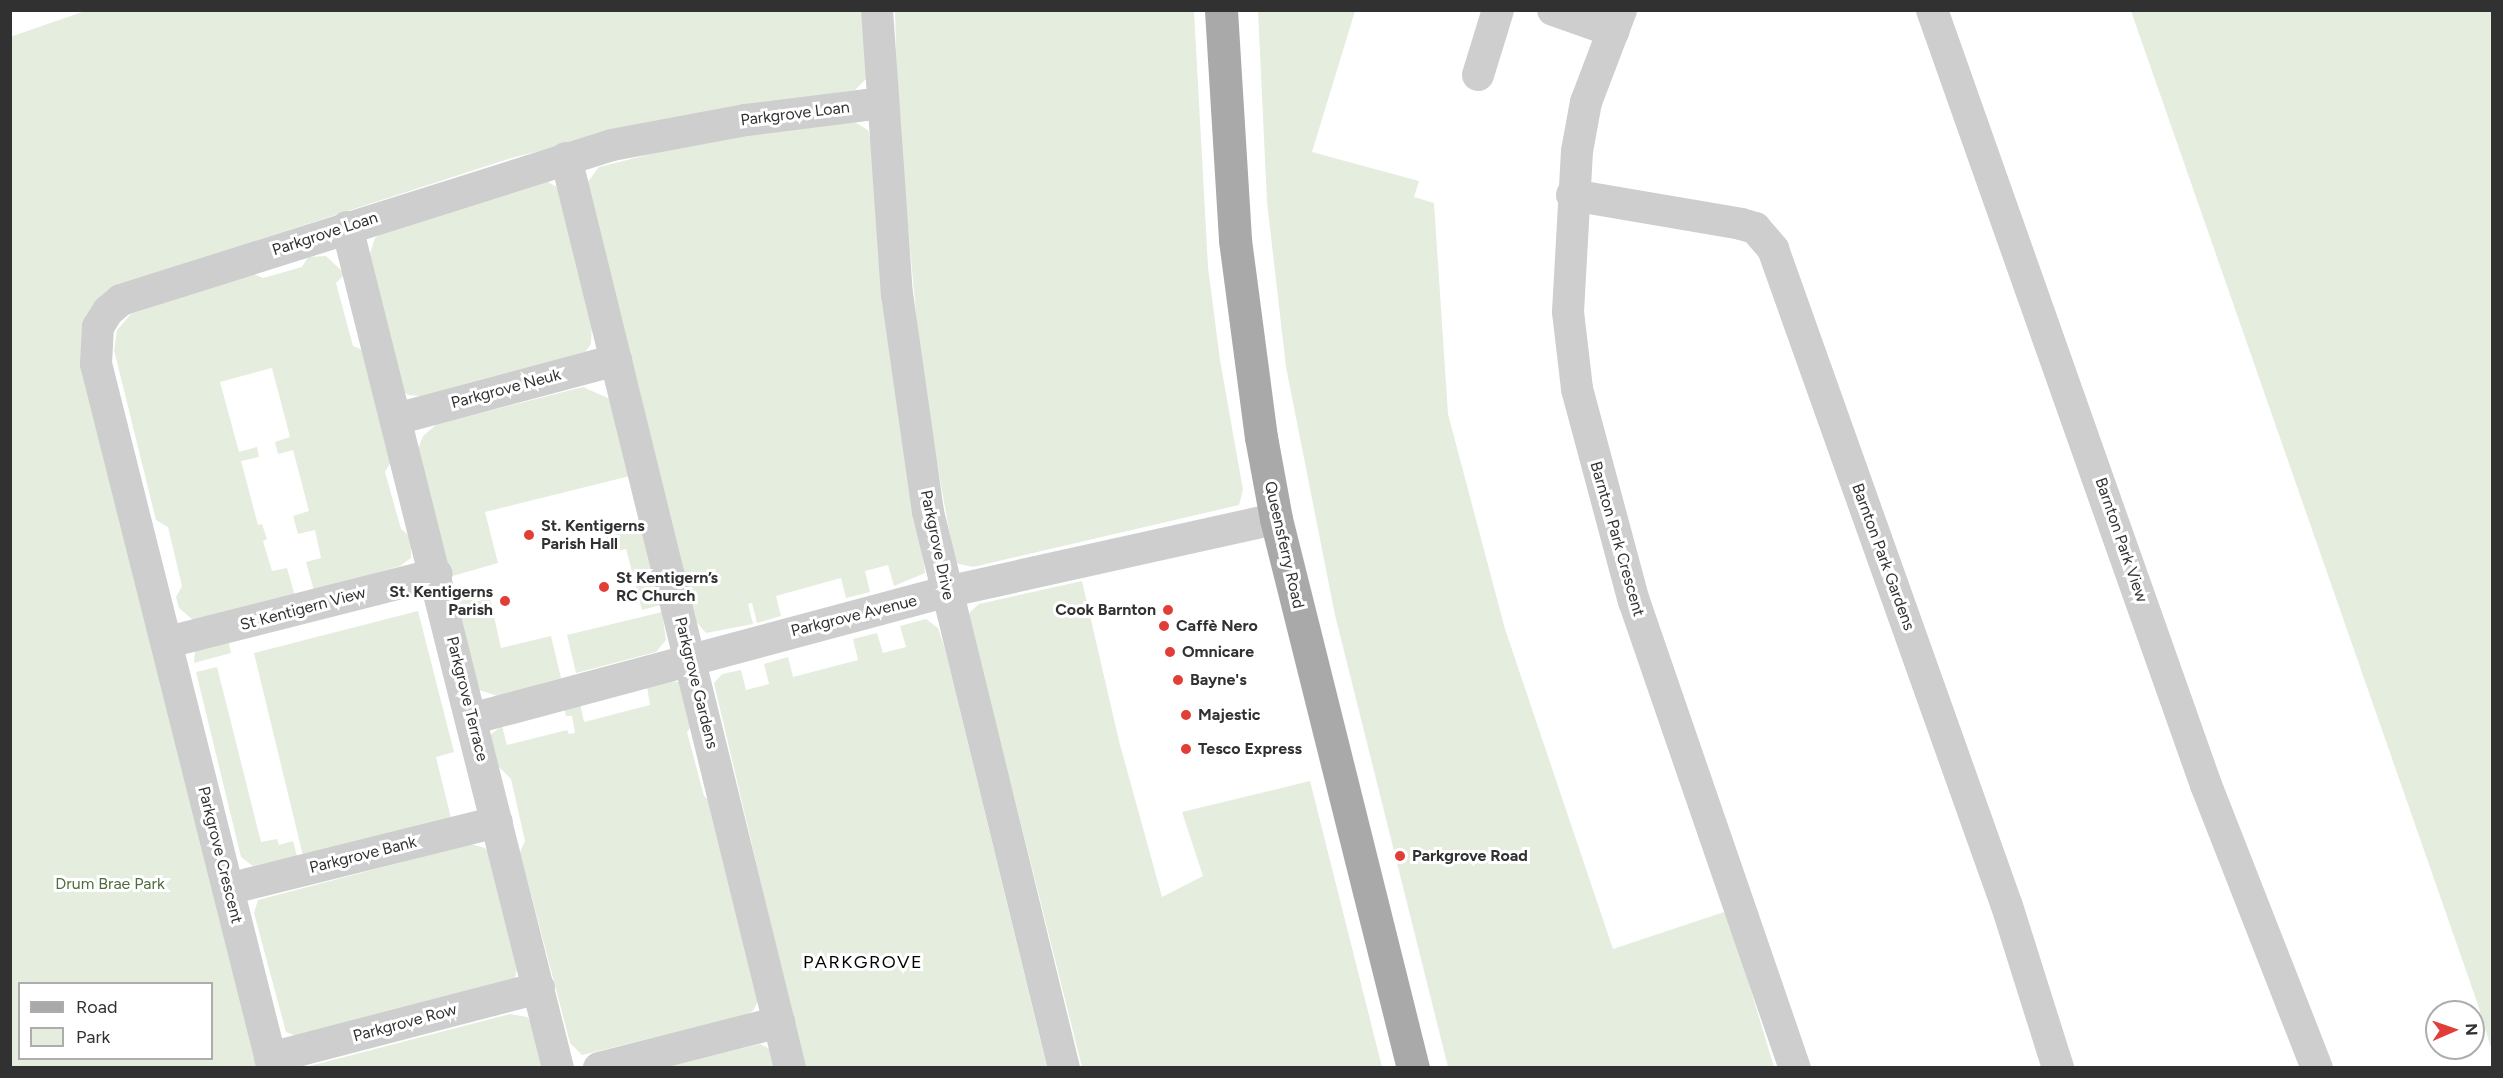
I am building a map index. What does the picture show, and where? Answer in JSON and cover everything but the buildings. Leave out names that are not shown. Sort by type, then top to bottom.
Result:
[{"type":"main road","name":"Queensferry Road","points":[[1221,10],[1235,240],[1247,346],[1276,519],[1413,1068]]},
{"type":"street","name":"Parkgrove Drive","points":[[877,10],[906,372],[928,512],[1064,1068]]},
{"type":"street","points":[[1478,75],[1498,10]]},
{"type":"street","points":[[1553,10],[1617,21]]},
{"type":"street","name":"Barnton Park View","points":[[1932,10],[2206,785],[2317,1068]]},
{"type":"street","name":"Barnton Park Crescent","points":[[1617,21],[1586,102],[1572,195],[1569,334],[1593,454],[1634,601],[1789,1062]]},
{"type":"street","name":"Parkgrove Loan","points":[[168,642],[96,364],[98,327],[121,300],[566,158],[697,128],[883,103]]},
{"type":"street","name":"Parkgrove Gardens","points":[[566,158],[790,1068]]},
{"type":"street","name":"Barnton Park Gardens","points":[[1572,195],[1741,224],[1755,228],[1773,249],[2007,906],[2058,1068]]},
{"type":"street","name":"Parkgrove Terrace","points":[[346,227],[437,574],[558,1068]]},
{"type":"street","name":"Parkgrove Neuk","points":[[396,419],[616,360]]},
{"type":"street","name":"Parkgrove Avenue","points":[[471,719],[690,657],[946,592],[1276,519]]},
{"type":"street","name":"St Kentigern View","points":[[168,642],[437,574]]},
{"type":"street","name":"Parkgrove Crescent","points":[[168,642],[272,1063]]},
{"type":"street","name":"Parkgrove Bank","points":[[228,889],[497,822]]},
{"type":"street","name":"Parkgrove Row","points":[[272,1063],[539,988]]},
{"type":"street","points":[[599,1068],[779,1022]]},
{"type":"green space","name":"Drum Brae Park","points":[[88,10],[862,11],[868,77],[855,90],[678,117],[515,157],[118,285],[91,308],[82,329],[81,355],[257,1067],[11,1067],[10,37]]},
{"type":"green space","points":[[895,11],[1194,11],[1208,267],[1220,360],[1243,490],[1239,505],[973,567],[955,563],[922,379],[898,117]]},
{"type":"green space","points":[[1258,11],[1355,11],[1312,152],[1419,181],[1414,197],[1434,203],[1448,414],[1505,629],[1613,949],[1727,911],[1774,1067],[1448,1067],[1335,615],[1286,367],[1267,202]]},
{"type":"green space","points":[[2131,11],[2492,11],[2492,1051],[2485,1028],[2485,1000],[2476,1000]]},
{"type":"green space","points":[[853,121],[868,130],[871,142],[925,573],[894,586],[888,565],[865,571],[870,592],[846,598],[841,578],[776,596],[781,616],[757,623],[752,603],[748,604],[753,624],[706,633],[694,619],[587,183],[599,167],[703,141]]},
{"type":"green space","points":[[546,181],[557,187],[592,322],[591,344],[585,352],[421,396],[408,395],[403,391],[369,257],[375,238],[383,232]]},
{"type":"green space","points":[[326,256],[345,274],[336,283],[353,346],[363,350],[391,462],[385,472],[401,529],[411,537],[411,558],[400,566],[314,591],[306,562],[321,558],[315,530],[298,534],[293,516],[309,511],[293,450],[278,454],[275,442],[290,437],[272,368],[220,382],[239,452],[257,447],[259,457],[241,461],[258,525],[262,524],[267,539],[263,541],[272,571],[287,568],[295,596],[193,620],[179,608],[176,597],[182,586],[168,527],[156,520],[114,350],[117,330],[131,314],[252,273],[263,278],[302,267],[308,257]]},
{"type":"green space","points":[[583,387],[610,399],[630,476],[485,512],[498,563],[449,577],[417,452],[423,436],[437,424]]},
{"type":"green space","points":[[641,528],[661,605],[642,610],[626,549],[610,552],[606,537]]},
{"type":"green space","points":[[1082,581],[1119,741],[1162,897],[1203,876],[1182,812],[1310,781],[1382,1067],[1082,1067],[969,617],[970,612],[979,604]]},
{"type":"green space","points":[[467,595],[474,602],[490,598],[501,648],[551,636],[561,678],[498,696],[479,690],[453,599]]},
{"type":"green space","points":[[418,611],[454,752],[436,757],[451,818],[303,856],[254,653]]},
{"type":"green space","points":[[662,612],[666,640],[656,652],[576,673],[567,635]]},
{"type":"green space","points":[[926,619],[938,628],[945,649],[1047,1067],[804,1067],[714,683],[722,674],[741,670],[746,690],[769,684],[764,664],[788,657],[793,677],[858,660],[853,639],[877,633],[883,653],[906,647],[900,626]]},
{"type":"green space","points":[[228,639],[231,653],[194,663],[195,651]]},
{"type":"green space","points":[[217,667],[261,842],[277,839],[279,845],[293,841],[297,856],[253,866],[241,857],[196,672]]},
{"type":"green space","points":[[670,681],[679,682],[694,723],[687,732],[704,796],[715,805],[760,997],[753,1011],[745,1015],[582,1055],[570,1043],[520,852],[525,841],[511,779],[495,763],[490,735],[502,726],[507,745],[567,730],[569,734],[575,733],[572,716],[566,716],[564,707],[580,703],[584,722],[650,705],[647,687]]},
{"type":"green space","points":[[471,844],[485,848],[494,859],[518,964],[515,978],[296,1036],[286,1032],[254,913],[258,900]]},
{"type":"green space","points":[[510,1014],[527,1017],[533,1024],[545,1068],[302,1068]]},
{"type":"green space","points":[[760,1044],[772,1050],[778,1068],[661,1068]]},
{"type":"place","name":"St. Kentigerns Parish Hall","points":[[529,535]]},
{"type":"place","name":"St Kentigern’s RC Church","points":[[604,587]]},
{"type":"place","name":"St. Kentigerns Parish","points":[[505,601]]},
{"type":"place","name":"Cook Barnton","points":[[1168,610]]},
{"type":"place","name":"Caffè Nero","points":[[1164,626]]},
{"type":"place","name":"Omnicare","points":[[1170,652]]},
{"type":"place","name":"Bayne's","points":[[1178,680]]},
{"type":"place","name":"Majestic","points":[[1186,715]]},
{"type":"place","name":"Tesco Express","points":[[1186,749]]},
{"type":"place","name":"Parkgrove Road","points":[[1400,856]]},
{"type":"district","name":"PARKGROVE","points":[[863,962]]}]
